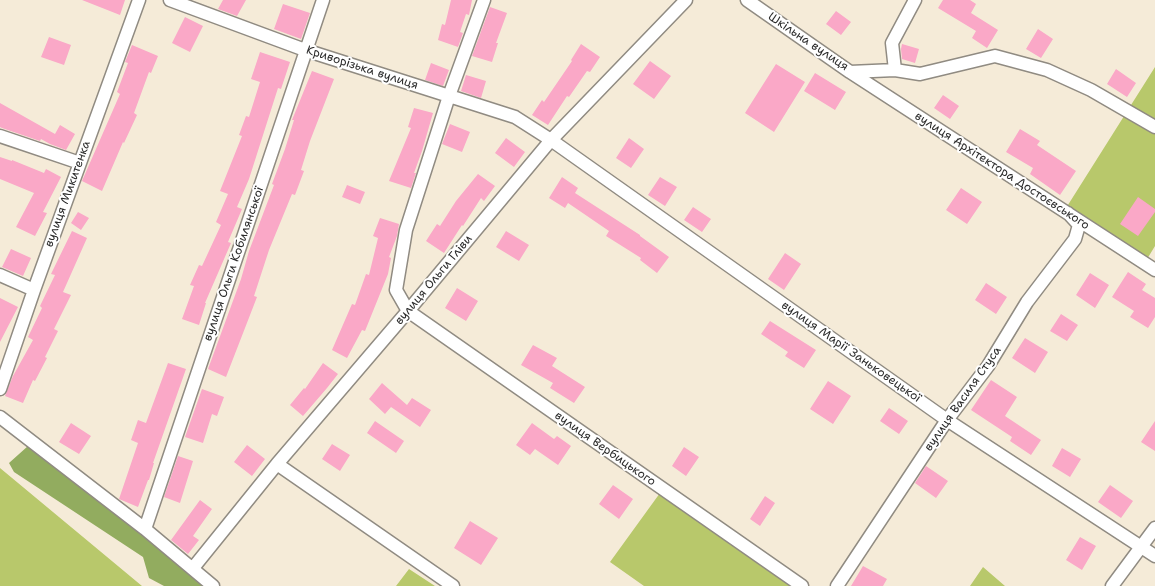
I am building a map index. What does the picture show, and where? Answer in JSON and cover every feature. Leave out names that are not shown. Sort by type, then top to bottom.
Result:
[{"type":"street","name":"вулиця Микитенка","points":[[0,389],[139,0]]},
{"type":"street","name":"Криворізька вулиця","points":[[170,0],[306,50],[515,117],[551,140]]},
{"type":"street","name":"вулиця Ольги Кобилянської","points":[[145,529],[323,0]]},
{"type":"street","points":[[408,311],[396,290],[406,230],[449,96],[484,0]]},
{"type":"street","name":"вулиця Ольги Гліви","points":[[193,568],[277,464],[551,140],[686,0]]},
{"type":"street","name":"Шкільна вулиця","points":[[747,0],[850,72],[895,70],[920,74],[995,56],[1046,70],[1091,90],[1155,127]]},
{"type":"street","points":[[895,70],[892,43],[915,0]]},
{"type":"street","name":"вулиця Архітектора Достоєвського","points":[[850,72],[1155,270]]},
{"type":"street","points":[[0,136],[80,163]]},
{"type":"street","name":"вулиця Марії Заньковецької","points":[[551,140],[947,420],[1155,556]]},
{"type":"street","name":"вулиця Василя Стуса","points":[[837,586],[947,420],[988,366],[1027,302],[1075,239],[1079,225],[1068,213]]},
{"type":"street","points":[[0,275],[34,290]]},
{"type":"street","name":"вулиця Вербицького","points":[[408,311],[802,586]]},
{"type":"street","points":[[0,417],[145,529],[213,586]]},
{"type":"street","points":[[277,464],[452,586]]},
{"type":"street","points":[[1112,586],[1155,528]]},
{"type":"green space","points":[[1155,67],[1155,246],[1141,269],[1061,216]]},
{"type":"green space","points":[[28,446],[168,550],[205,586],[164,586],[149,578],[143,557],[14,472],[9,463]]},
{"type":"green space","points":[[0,468],[142,586],[0,586]]},
{"type":"green space","points":[[660,493],[797,586],[644,586],[610,562]]},
{"type":"green space","points":[[983,567],[1005,586],[970,586]]},
{"type":"green space","points":[[409,569],[435,586],[396,586]]},
{"type":"building","points":[[82,0],[125,0],[120,15]]},
{"type":"building","points":[[223,0],[246,0],[237,16],[218,9]]},
{"type":"building","points":[[451,0],[472,0],[469,15],[466,14],[460,32],[463,33],[458,47],[438,40],[442,24],[445,25]]},
{"type":"building","points":[[943,0],[970,0],[976,4],[971,13],[998,30],[987,48],[972,38],[976,31],[938,8]]},
{"type":"building","points":[[283,4],[310,13],[301,39],[274,29]]},
{"type":"building","points":[[490,7],[507,13],[496,43],[498,43],[492,62],[472,56]]},
{"type":"building","points":[[836,11],[851,22],[841,35],[826,24]]},
{"type":"building","points":[[185,17],[203,26],[190,52],[172,43]]},
{"type":"building","points":[[1038,29],[1053,39],[1041,58],[1026,49]]},
{"type":"building","points":[[49,37],[71,45],[64,65],[41,57]]},
{"type":"building","points":[[581,44],[600,57],[590,72],[587,71],[569,97],[567,96],[548,125],[532,115],[542,100],[544,102],[572,61]]},
{"type":"building","points":[[902,44],[919,49],[915,63],[902,59]]},
{"type":"building","points":[[132,45],[158,56],[151,73],[149,72],[134,113],[137,115],[102,191],[82,181],[120,94],[117,92],[128,63],[125,62]]},
{"type":"building","points":[[260,52],[290,62],[281,89],[278,88],[249,179],[237,207],[242,209],[228,242],[231,243],[205,303],[199,325],[182,319],[194,286],[190,285],[199,265],[202,266],[221,225],[216,222],[228,194],[220,191],[242,136],[239,135],[246,116],[249,117],[260,82],[251,79]]},
{"type":"building","points":[[650,61],[671,76],[654,99],[633,84]]},
{"type":"building","points":[[431,63],[449,70],[443,86],[425,80]]},
{"type":"building","points":[[776,64],[805,82],[774,132],[745,113]]},
{"type":"building","points":[[1116,69],[1136,83],[1127,97],[1107,84]]},
{"type":"building","points":[[312,71],[334,79],[310,141],[301,170],[304,171],[295,195],[292,194],[269,250],[254,296],[257,297],[226,377],[208,369],[274,185],[272,184],[294,120],[292,120]]},
{"type":"building","points":[[815,73],[846,92],[835,110],[804,91]]},
{"type":"building","points":[[466,75],[486,81],[481,98],[461,91]]},
{"type":"building","points":[[943,95],[959,106],[950,119],[934,108]]},
{"type":"building","points":[[0,103],[55,134],[60,125],[75,134],[66,150],[41,139],[40,141],[2,128],[0,127]]},
{"type":"building","points":[[414,108],[433,113],[411,188],[389,181],[411,128],[408,127]]},
{"type":"building","points":[[450,124],[470,132],[462,152],[442,144]]},
{"type":"building","points":[[1020,129],[1040,141],[1037,145],[1076,171],[1060,195],[1030,174],[1033,168],[1006,152]]},
{"type":"building","points":[[506,138],[525,152],[514,167],[495,153]]},
{"type":"building","points":[[629,138],[644,149],[631,168],[616,158]]},
{"type":"building","points":[[0,157],[44,173],[46,169],[61,177],[43,212],[47,213],[35,236],[16,227],[34,193],[0,179]]},
{"type":"building","points":[[478,174],[495,186],[484,201],[481,198],[444,253],[426,241],[437,224],[440,226],[456,201]]},
{"type":"building","points":[[562,177],[578,188],[575,193],[640,235],[669,257],[657,273],[640,260],[641,258],[606,236],[609,231],[568,203],[565,208],[549,198]]},
{"type":"building","points":[[660,177],[677,187],[665,206],[648,195]]},
{"type":"building","points":[[347,185],[365,192],[360,204],[342,197]]},
{"type":"building","points":[[961,188],[982,202],[967,224],[946,210]]},
{"type":"building","points":[[1138,197],[1155,209],[1155,212],[1138,236],[1120,224]]},
{"type":"building","points":[[693,207],[711,219],[702,232],[684,220]]},
{"type":"building","points":[[78,212],[89,218],[81,230],[71,223]]},
{"type":"building","points":[[380,218],[399,224],[397,236],[389,257],[391,258],[388,274],[365,331],[362,330],[347,358],[332,350],[352,304],[355,305],[366,274],[369,275],[378,238],[373,236]]},
{"type":"building","points":[[72,231],[87,238],[63,292],[71,295],[54,329],[58,331],[45,357],[47,358],[35,381],[33,380],[23,403],[5,396],[13,376],[33,340],[28,337],[55,275],[51,274]]},
{"type":"building","points":[[506,231],[529,245],[519,261],[496,247]]},
{"type":"building","points":[[11,249],[31,258],[23,276],[2,267]]},
{"type":"building","points":[[785,253],[801,264],[784,290],[768,279]]},
{"type":"building","points":[[1128,272],[1146,284],[1142,290],[1155,298],[1155,317],[1148,328],[1130,317],[1134,311],[1112,297]]},
{"type":"building","points":[[1090,273],[1109,285],[1095,308],[1076,295]]},
{"type":"building","points":[[986,283],[1007,297],[996,314],[975,300]]},
{"type":"building","points":[[457,288],[478,301],[466,321],[445,308]]},
{"type":"building","points":[[0,298],[18,307],[0,342]]},
{"type":"building","points":[[1061,314],[1078,325],[1067,341],[1050,331]]},
{"type":"building","points":[[770,321],[816,350],[804,368],[785,356],[788,352],[761,334]]},
{"type":"building","points":[[1025,338],[1048,352],[1035,373],[1012,358]]},
{"type":"building","points":[[533,345],[557,358],[552,366],[585,387],[574,403],[550,388],[553,383],[521,365]]},
{"type":"building","points":[[168,363],[186,369],[153,463],[149,480],[138,507],[119,499],[138,443],[131,440],[138,420],[146,423]]},
{"type":"building","points":[[323,363],[338,374],[303,416],[290,405],[305,389]]},
{"type":"building","points":[[991,380],[1017,397],[1005,416],[1041,440],[1031,455],[1010,441],[1012,437],[971,410]]},
{"type":"building","points":[[828,381],[851,396],[833,424],[810,409]]},
{"type":"building","points":[[382,383],[407,405],[412,398],[431,410],[420,427],[391,407],[385,414],[369,399]]},
{"type":"building","points":[[202,389],[224,397],[217,416],[212,414],[203,443],[185,437]]},
{"type":"building","points":[[889,408],[908,421],[899,434],[880,421]]},
{"type":"building","points":[[375,421],[404,441],[396,453],[367,433]]},
{"type":"building","points":[[1155,421],[1155,451],[1141,442]]},
{"type":"building","points":[[71,423],[91,436],[79,454],[59,442]]},
{"type":"building","points":[[532,423],[554,439],[557,436],[571,446],[558,465],[535,449],[530,455],[516,445]]},
{"type":"building","points":[[332,444],[350,455],[340,471],[322,459]]},
{"type":"building","points":[[247,445],[265,459],[252,476],[234,462]]},
{"type":"building","points":[[684,447],[699,457],[686,476],[672,466]]},
{"type":"building","points":[[1062,448],[1081,459],[1070,477],[1052,466]]},
{"type":"building","points":[[178,456],[193,461],[180,503],[164,497]]},
{"type":"building","points":[[926,466],[948,481],[936,498],[915,483]]},
{"type":"building","points":[[613,485],[633,499],[619,519],[599,504]]},
{"type":"building","points":[[1110,485],[1133,501],[1121,518],[1098,502]]},
{"type":"building","points":[[765,496],[775,503],[760,526],[750,519]]},
{"type":"building","points":[[200,500],[212,509],[193,536],[199,540],[188,554],[171,540]]},
{"type":"building","points":[[470,521],[498,538],[481,565],[454,548]]},
{"type":"building","points":[[1080,537],[1096,546],[1082,570],[1066,560]]},
{"type":"building","points":[[863,566],[887,579],[883,586],[851,586]]}]
